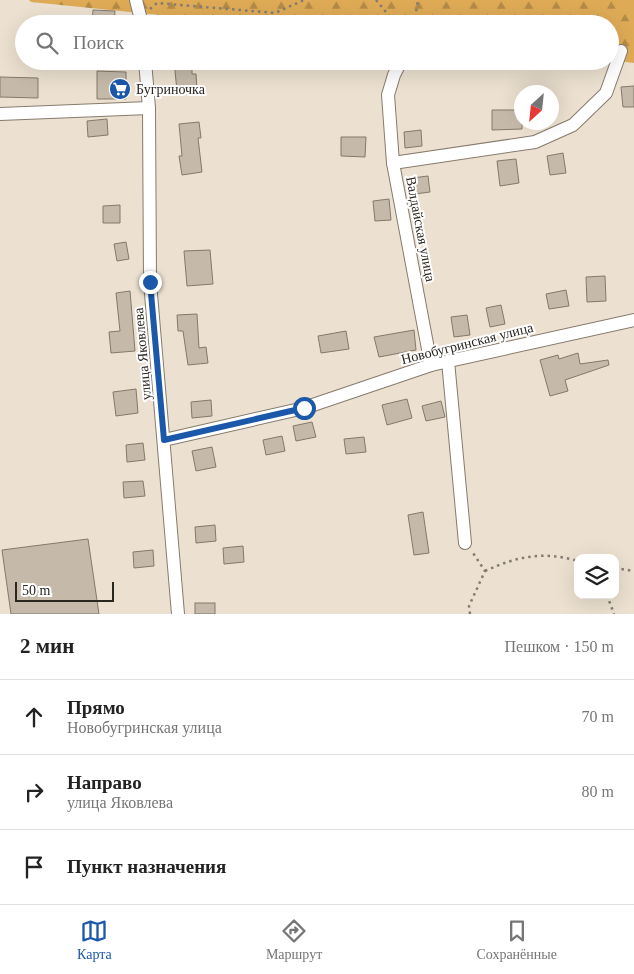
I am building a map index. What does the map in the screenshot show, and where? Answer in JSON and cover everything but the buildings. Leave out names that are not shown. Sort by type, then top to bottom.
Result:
[{"type":"street","points":[[136,0],[140,15]]},
{"type":"street","name":"Валдайская улица","points":[[619,57],[621,51]]},
{"type":"street","name":"улица Яковлева","points":[[146,70],[148,108],[150,282],[178,614]]},
{"type":"street","points":[[393,163],[388,95],[396,70]]},
{"type":"street","name":"Валдайская улица","points":[[431,365],[393,163],[535,142],[573,126],[606,93],[614,70]]},
{"type":"street","points":[[0,114],[148,108]]},
{"type":"street","name":"Новобугринская улица","points":[[164,440],[304,408],[431,365],[634,320]]},
{"type":"street","points":[[448,362],[465,543]]},
{"type":"path","points":[[146,15],[157,3],[275,13],[304,0]]},
{"type":"path","points":[[376,0],[388,15]]},
{"type":"path","points":[[416,15],[418,0]]},
{"type":"path","points":[[465,543],[486,571]]},
{"type":"path","points":[[470,614],[470,606],[486,571],[505,562],[536,555],[560,556],[574,560]]},
{"type":"path","points":[[619,569],[634,571]]},
{"type":"path","points":[[608,599],[614,614]]},
{"type":"green space","points":[[29,0],[634,0],[634,63],[619,61],[619,15],[160,15],[31,2]]},
{"type":"place","name":"Бугриночка","points":[[120,89]]},
{"type":"route","points":[[150,282],[164,440],[304,408]]}]
